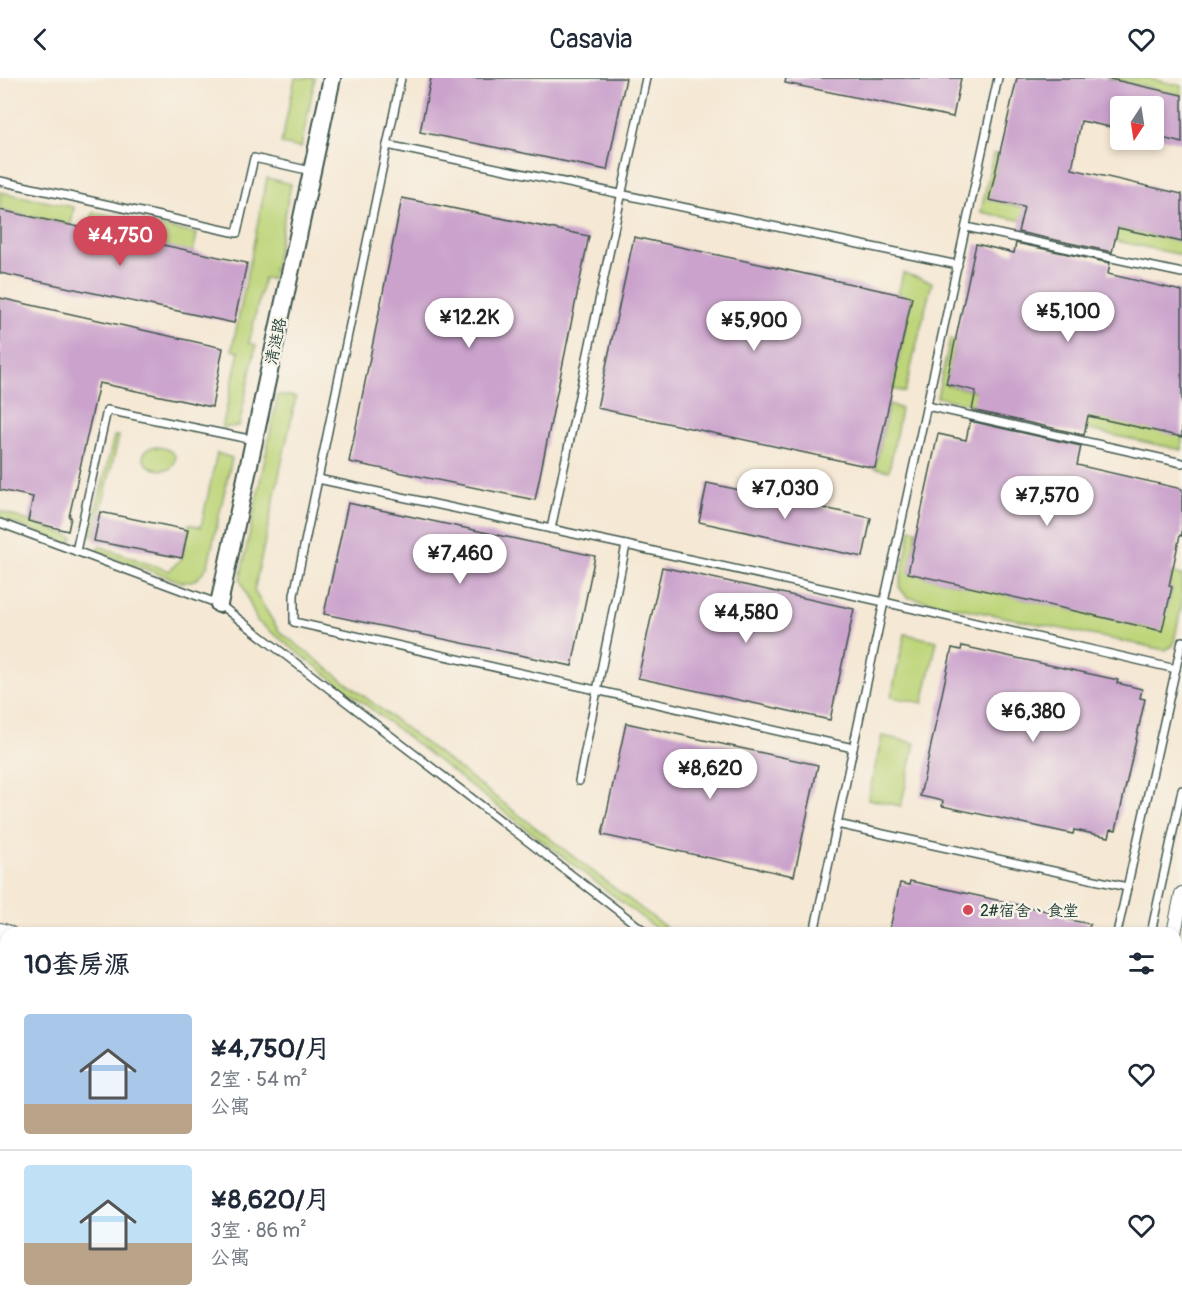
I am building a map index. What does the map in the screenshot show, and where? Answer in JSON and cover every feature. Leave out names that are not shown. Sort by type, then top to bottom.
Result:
[{"type":"street","name":"清涟路","points":[[219,604],[332,78]]},
{"type":"street","points":[[1175,927],[1182,894]]},
{"type":"lane","points":[[401,78],[294,595],[294,622],[854,748]]},
{"type":"lane","points":[[551,529],[646,78]]},
{"type":"lane","points":[[815,927],[998,78]]},
{"type":"lane","points":[[387,145],[958,265]]},
{"type":"lane","points":[[0,181],[237,233],[254,158],[312,171]]},
{"type":"lane","points":[[966,227],[1182,273]]},
{"type":"lane","points":[[927,406],[1182,463]]},
{"type":"lane","points":[[76,551],[106,410],[254,440]]},
{"type":"lane","points":[[318,479],[884,602],[1176,669]]},
{"type":"lane","points":[[0,523],[219,604],[639,927]]},
{"type":"lane","points":[[579,781],[626,545]]},
{"type":"lane","points":[[1118,927],[1182,641]]},
{"type":"lane","points":[[1152,927],[1182,790]]},
{"type":"lane","points":[[837,824],[1127,887]]},
{"type":"green space","points":[[295,78],[315,78],[301,148],[281,144]]},
{"type":"green space","points":[[1106,78],[1147,78],[1182,86],[1182,95]]},
{"type":"green space","points":[[993,154],[999,155],[990,200],[1182,242],[1182,255],[981,212]]},
{"type":"green space","points":[[267,178],[291,184],[272,279],[264,278],[249,343],[256,345],[239,426],[222,428],[239,352],[232,350]]},
{"type":"green space","points":[[0,192],[74,207],[71,225],[0,210]]},
{"type":"green space","points":[[93,212],[197,234],[193,252],[89,230]]},
{"type":"green space","points":[[903,273],[932,282],[905,392],[892,389],[912,298],[898,294]]},
{"type":"green space","points":[[950,339],[956,340],[946,385],[1182,436],[1182,450],[937,397]]},
{"type":"green space","points":[[278,395],[296,397],[254,591],[279,631],[665,927],[654,927],[257,621],[240,579]]},
{"type":"green space","points":[[889,404],[901,409],[889,471],[875,468]]},
{"type":"green space","points":[[114,436],[119,436],[95,536],[90,535]]},
{"type":"green space","points":[[153,447],[164,448],[172,452],[175,459],[170,469],[154,469],[145,462],[143,458],[145,452]]},
{"type":"green space","points":[[217,453],[232,458],[208,565],[197,578],[182,582],[97,552],[99,546],[169,571],[182,558],[189,524],[201,527]]},
{"type":"green space","points":[[0,511],[73,537],[70,544],[0,518]]},
{"type":"green space","points":[[911,529],[917,530],[909,573],[1161,630],[1172,588],[1169,587],[1172,573],[1182,575],[1182,603],[1173,646],[1165,650],[907,597],[899,587]]},
{"type":"green space","points":[[905,634],[937,641],[923,703],[891,697]]},
{"type":"green space","points":[[882,736],[915,743],[901,806],[868,799]]},
{"type":"building","points":[[431,78],[626,78],[607,170],[420,132]]},
{"type":"building","points":[[786,78],[961,78],[953,117],[785,83]]},
{"type":"building","points":[[1017,78],[1106,78],[1182,95],[1182,143],[1164,138],[1164,96],[1110,96],[1110,127],[1081,121],[1072,169],[1182,194],[1182,242],[1118,228],[1112,252],[1018,232],[1024,207],[989,200]]},
{"type":"building","points":[[402,198],[589,236],[535,500],[349,462]]},
{"type":"building","points":[[0,210],[247,263],[234,323],[0,273]]},
{"type":"building","points":[[634,237],[912,297],[875,468],[597,408]]},
{"type":"building","points":[[1016,243],[1110,263],[1108,274],[1182,291],[1182,437],[1088,416],[1084,435],[972,410],[976,391],[946,384],[976,244],[1014,253]]},
{"type":"building","points":[[0,298],[223,348],[212,407],[99,383],[69,517],[71,517],[68,531],[28,521],[33,497],[0,490]]},
{"type":"building","points":[[970,421],[1081,446],[1077,465],[1182,489],[1182,536],[1180,535],[1169,586],[1172,587],[1162,631],[908,573],[938,434],[966,440]]},
{"type":"building","points":[[707,483],[871,518],[863,557],[699,522]]},
{"type":"building","points":[[348,503],[595,556],[572,666],[324,614]]},
{"type":"building","points":[[100,512],[188,530],[182,558],[94,541]]},
{"type":"building","points":[[662,567],[854,609],[830,720],[638,678]]},
{"type":"building","points":[[962,646],[1118,680],[1117,683],[1142,689],[1140,698],[1145,699],[1116,830],[1111,829],[1109,837],[1074,830],[1073,834],[942,806],[943,801],[920,796],[952,648],[961,650]]},
{"type":"building","points":[[626,723],[818,765],[794,876],[602,835]]},
{"type":"building","name":"2#宿舍、食堂","points":[[910,881],[1065,915],[1065,919],[1090,924],[1089,927],[890,927],[900,883],[909,885]]},
{"type":"place","name":"2#宿舍、食堂","points":[[968,910]]}]
